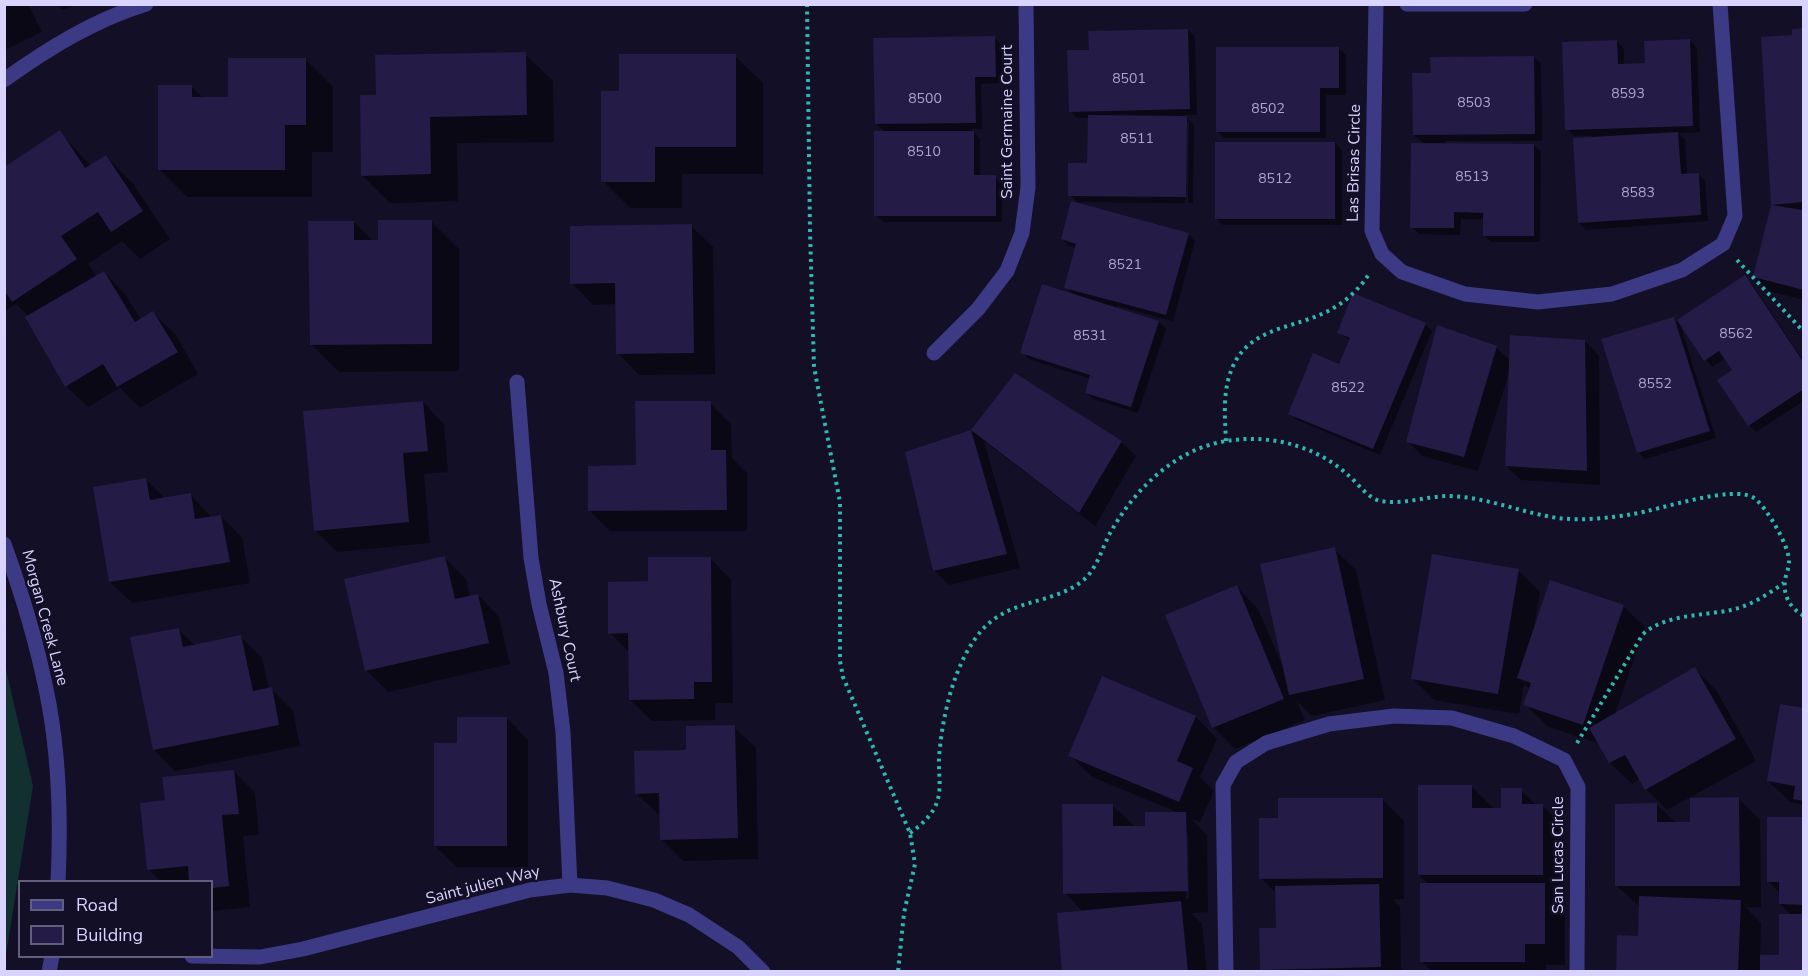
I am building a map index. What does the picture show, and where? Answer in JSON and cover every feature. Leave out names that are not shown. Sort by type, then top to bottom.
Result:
[{"type":"street","points":[[4,80],[45,51],[83,30],[123,11],[146,4]]},
{"type":"street","name":"Saint Germaine Court","points":[[934,353],[978,309],[1007,271],[1022,233],[1028,187],[1026,4]]},
{"type":"street","name":"Las Brisas Circle","points":[[1376,4],[1372,231],[1382,254]]},
{"type":"street","points":[[1407,4],[1525,4]]},
{"type":"street","points":[[1382,254],[1402,272],[1466,294],[1538,302],[1612,294],[1682,270],[1723,244],[1734,216],[1720,4]]},
{"type":"street","name":"Ashbury Court","points":[[517,382],[531,558],[539,604],[556,673],[563,732],[570,885]]},
{"type":"street","name":"Morgan Creek Lane","points":[[4,544],[32,632],[47,692],[56,769],[58,880]]},
{"type":"street","points":[[1226,972],[1222,785],[1236,762],[1266,743],[1329,724],[1394,716],[1452,718],[1514,736],[1564,760]]},
{"type":"street","name":"San Lucas Circle","points":[[1564,760],[1578,787],[1577,972]]},
{"type":"street","name":"Saint julien Way","points":[[213,957],[260,957],[303,949],[530,890],[570,885],[607,888],[654,900],[689,915],[738,947],[763,972]]},
{"type":"path","points":[[807,4],[814,357],[819,400],[840,502],[840,661],[843,677],[909,833],[915,864],[904,913],[898,972]]},
{"type":"path","points":[[1723,244],[1803,332]]},
{"type":"path","points":[[1226,441],[1224,413],[1229,377],[1239,357],[1256,340],[1278,328],[1325,313],[1349,297],[1366,278],[1382,254]]},
{"type":"path","points":[[909,833],[925,822],[935,807],[940,789],[941,737],[949,700],[959,670],[972,644],[983,629],[1000,615],[1018,605],[1069,590],[1084,581],[1094,567],[1118,519],[1156,475],[1180,458],[1226,441],[1246,438],[1300,447],[1324,457],[1346,472],[1377,501],[1394,502],[1449,496],[1496,502],[1560,518],[1585,518],[1633,514],[1693,500],[1744,493],[1756,499],[1766,512],[1788,552],[1789,562],[1784,583],[1786,598],[1803,616]]},
{"type":"path","points":[[1564,760],[1582,736],[1643,634],[1653,626],[1667,621],[1733,609],[1767,595],[1784,583]]},
{"type":"green space","points":[[4,665],[33,786],[5,961]]},
{"type":"building","points":[[1804,28],[1804,202],[1771,205],[1761,37],[1792,35],[1792,29]]},
{"type":"building","points":[[1188,29],[1190,109],[1069,112],[1067,50],[1089,50],[1088,31]]},
{"type":"building","points":[[995,36],[996,77],[975,77],[976,123],[875,124],[873,38]]},
{"type":"building","points":[[1690,39],[1693,126],[1565,130],[1562,42],[1617,40],[1618,64],[1645,63],[1644,41]]},
{"type":"building","points":[[1216,47],[1339,47],[1339,88],[1320,88],[1320,132],[1216,132]]},
{"type":"building","points":[[526,52],[527,115],[430,117],[431,174],[361,176],[360,95],[376,95],[375,55]]},
{"type":"building","points":[[619,54],[736,54],[736,147],[655,147],[655,182],[601,182],[601,91],[619,91]]},
{"type":"building","points":[[1534,56],[1535,134],[1413,135],[1412,73],[1431,73],[1430,57]]},
{"type":"building","points":[[228,58],[306,58],[306,125],[285,125],[285,170],[158,170],[158,85],[192,85],[192,97],[228,97]]},
{"type":"building","points":[[1088,115],[1187,116],[1186,197],[1068,196],[1068,163],[1087,163]]},
{"type":"building","points":[[60,130],[85,168],[106,155],[143,211],[111,232],[98,212],[61,236],[77,259],[12,302],[4,290],[4,167]]},
{"type":"building","points":[[874,131],[974,131],[974,175],[996,175],[996,216],[874,216]]},
{"type":"building","points":[[1678,132],[1681,174],[1699,173],[1701,215],[1578,223],[1573,138]]},
{"type":"building","points":[[1215,142],[1335,142],[1335,219],[1215,219]]},
{"type":"building","points":[[1411,143],[1534,144],[1534,236],[1483,236],[1483,213],[1454,212],[1454,228],[1410,228]]},
{"type":"building","points":[[1071,201],[1189,233],[1166,315],[1064,288],[1076,244],[1061,239]]},
{"type":"building","points":[[1771,205],[1804,210],[1804,290],[1753,277]]},
{"type":"building","points":[[378,220],[432,220],[432,344],[310,345],[308,221],[354,221],[354,240],[378,240]]},
{"type":"building","points":[[692,224],[694,353],[616,354],[615,283],[570,284],[570,226]]},
{"type":"building","points":[[104,271],[135,322],[153,311],[178,352],[117,387],[103,364],[65,387],[25,317]]},
{"type":"building","points":[[1745,275],[1804,363],[1804,389],[1748,426],[1717,380],[1732,370],[1719,351],[1704,361],[1677,320]]},
{"type":"building","points":[[1042,284],[1159,321],[1131,407],[1085,393],[1090,375],[1020,353]]},
{"type":"building","points":[[1353,293],[1426,323],[1373,449],[1288,414],[1313,353],[1339,364],[1350,338],[1337,333]]},
{"type":"building","points":[[1674,317],[1710,431],[1637,453],[1601,339]]},
{"type":"building","points":[[1437,325],[1497,346],[1464,457],[1406,442]]},
{"type":"building","points":[[1510,335],[1585,340],[1587,471],[1505,466]]},
{"type":"building","points":[[1015,373],[1122,441],[1079,513],[971,430]]},
{"type":"building","points":[[423,401],[428,451],[403,453],[409,522],[314,531],[303,411]]},
{"type":"building","points":[[635,401],[711,401],[711,450],[726,450],[727,510],[588,511],[588,466],[636,465]]},
{"type":"building","points":[[971,430],[1007,554],[933,571],[905,452]]},
{"type":"building","points":[[146,478],[150,500],[191,493],[195,519],[221,515],[230,562],[109,582],[93,487]]},
{"type":"building","points":[[1335,547],[1364,679],[1289,695],[1260,564]]},
{"type":"building","points":[[1432,554],[1519,569],[1498,694],[1411,679]]},
{"type":"building","points":[[445,556],[455,599],[478,594],[489,643],[365,671],[344,579]]},
{"type":"building","points":[[648,557],[711,557],[712,682],[694,682],[694,699],[629,700],[628,633],[608,634],[608,582],[648,581]]},
{"type":"building","points":[[1550,580],[1624,605],[1583,725],[1523,705],[1531,683],[1517,678]]},
{"type":"building","points":[[1237,585],[1284,699],[1212,728],[1165,615]]},
{"type":"building","points":[[179,628],[183,647],[241,635],[253,691],[272,687],[279,725],[153,750],[130,637]]},
{"type":"building","points":[[1695,667],[1736,739],[1645,790],[1625,755],[1609,763],[1589,728]]},
{"type":"building","points":[[1102,676],[1196,716],[1177,761],[1193,768],[1179,802],[1068,756]]},
{"type":"building","points":[[1780,704],[1804,708],[1804,801],[1793,799],[1795,786],[1767,781]]},
{"type":"building","points":[[457,717],[507,717],[507,846],[434,846],[434,743],[457,743]]},
{"type":"building","points":[[735,725],[738,838],[660,840],[659,793],[635,794],[634,751],[686,750],[686,726]]},
{"type":"building","points":[[234,770],[239,814],[222,815],[229,886],[213,888],[213,880],[189,880],[188,866],[147,870],[140,803],[165,800],[162,777]]},
{"type":"building","points":[[1418,785],[1472,785],[1472,808],[1501,808],[1501,788],[1522,788],[1522,804],[1543,804],[1543,875],[1418,875]]},
{"type":"building","points":[[1739,797],[1740,886],[1615,886],[1615,804],[1657,803],[1657,822],[1690,822],[1690,798]]},
{"type":"building","points":[[1278,798],[1383,798],[1383,878],[1259,879],[1259,818],[1278,818]]},
{"type":"building","points":[[1062,804],[1113,804],[1113,826],[1145,826],[1145,812],[1186,812],[1188,891],[1063,894]]},
{"type":"building","points":[[1767,817],[1804,817],[1804,905],[1779,904],[1779,882],[1767,882]]},
{"type":"building","points":[[1420,883],[1545,883],[1545,944],[1525,944],[1525,962],[1420,962]]},
{"type":"building","points":[[1379,884],[1381,967],[1260,970],[1259,928],[1276,928],[1275,886]]},
{"type":"building","points":[[1639,896],[1741,900],[1738,972],[1616,972],[1617,935],[1638,936]]},
{"type":"building","points":[[1181,901],[1188,972],[1062,972],[1057,913]]},
{"type":"building","points":[[1779,914],[1804,914],[1804,972],[1760,972],[1760,955],[1779,955]]}]
